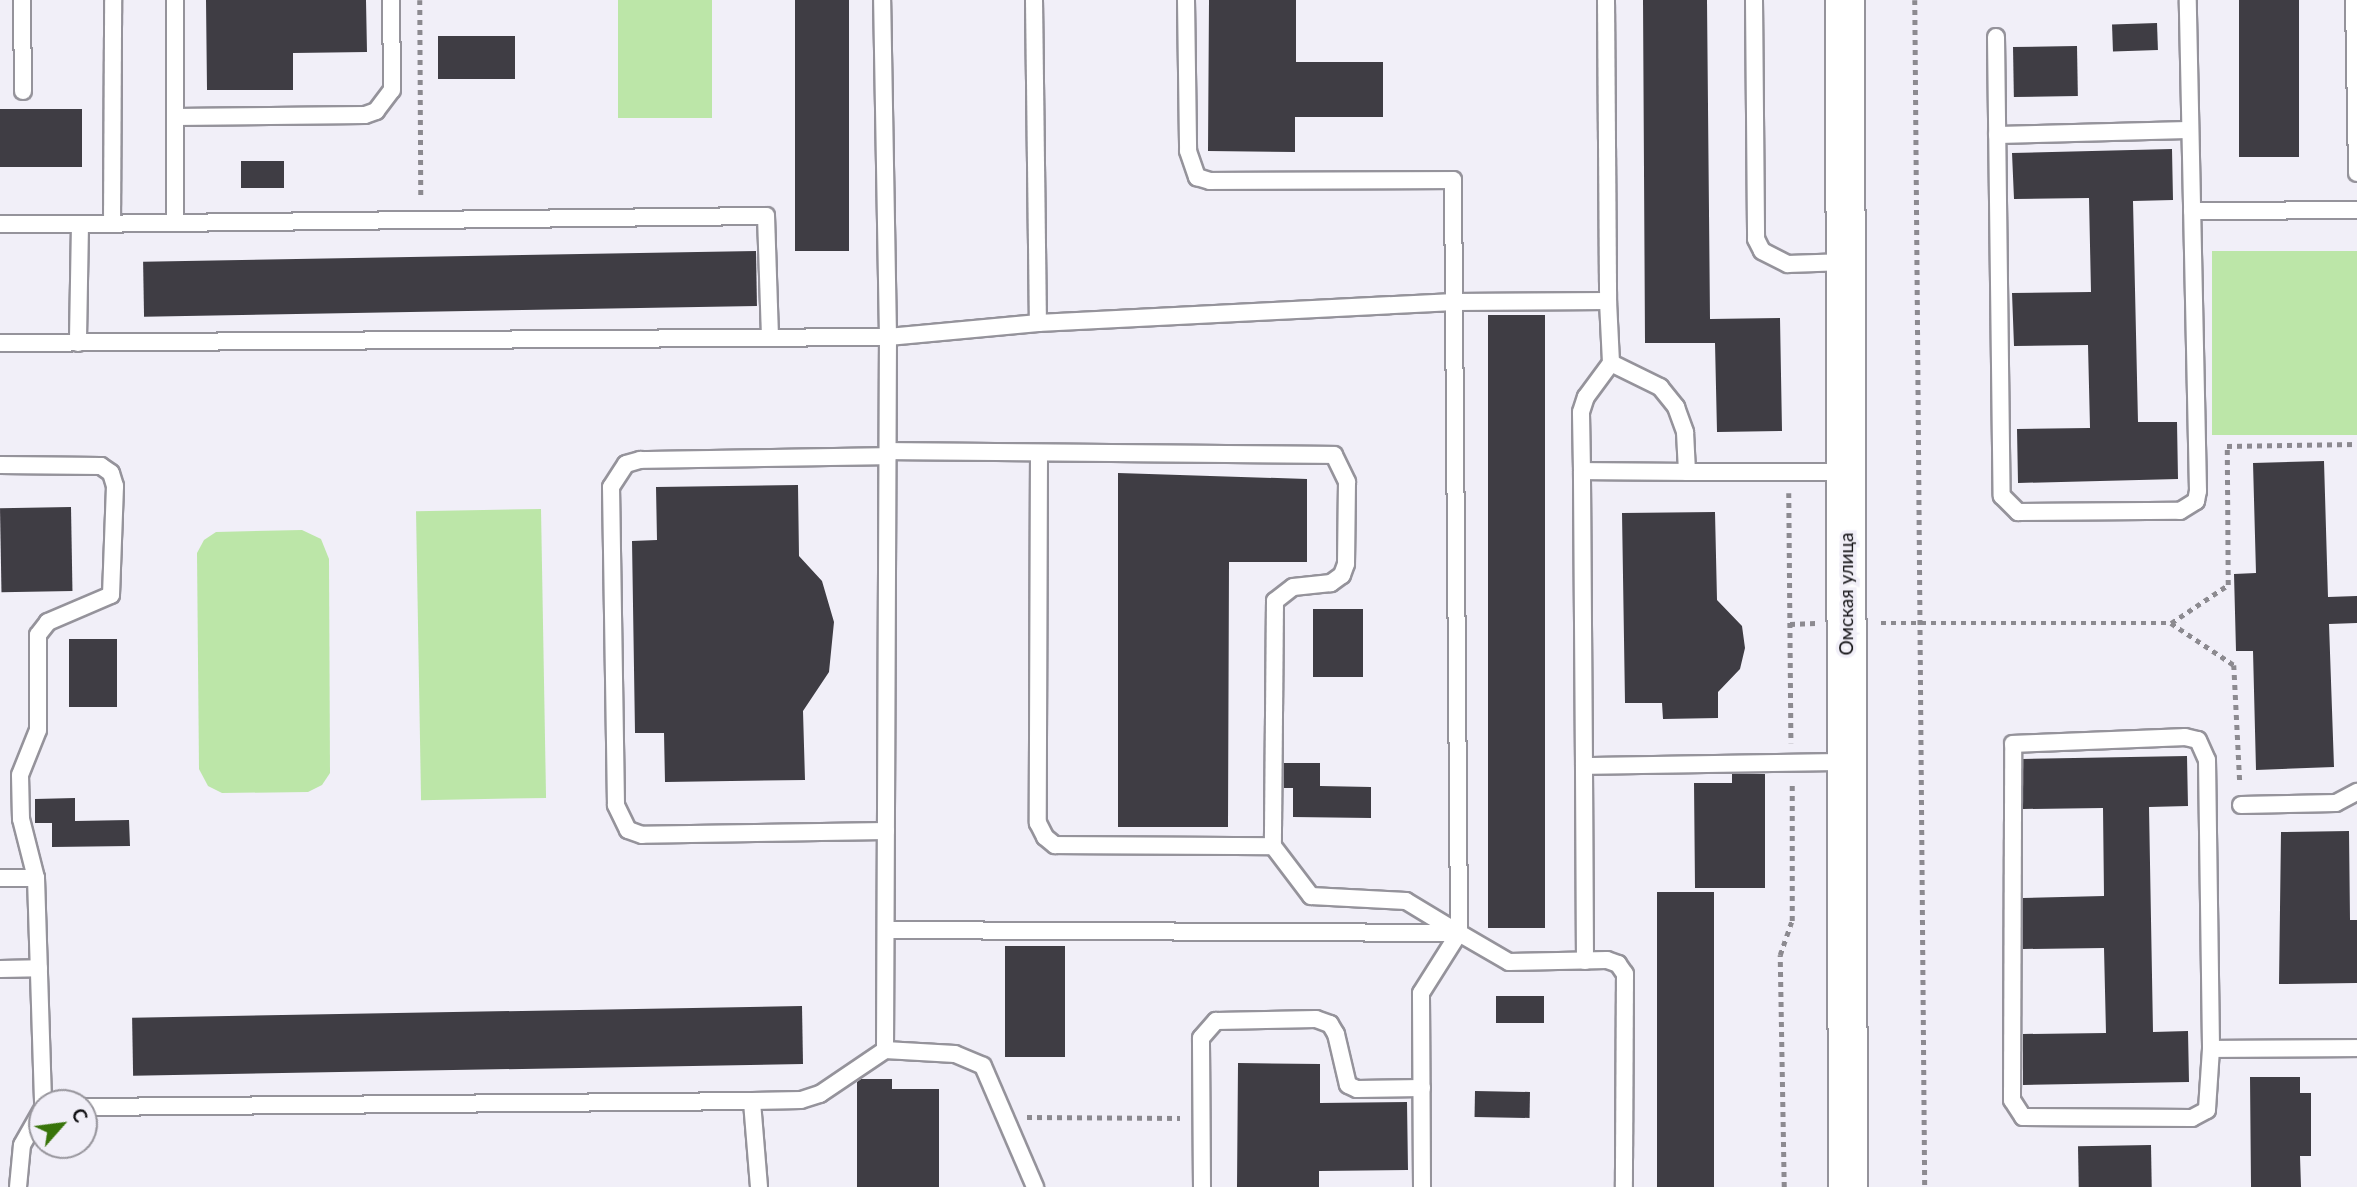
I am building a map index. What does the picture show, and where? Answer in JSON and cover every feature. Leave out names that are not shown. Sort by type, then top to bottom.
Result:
[{"type":"main road","name":"Омская улица","points":[[1845,0],[1848,1187]]},
{"type":"lane","points":[[22,0],[23,91]]},
{"type":"lane","points":[[112,223],[113,0]]},
{"type":"lane","points":[[175,0],[175,222]]},
{"type":"lane","points":[[175,117],[365,115],[376,111],[391,90],[391,0]]},
{"type":"lane","points":[[882,0],[888,337],[885,1050]]},
{"type":"lane","points":[[1034,0],[1038,323]]},
{"type":"lane","points":[[1186,0],[1188,151],[1197,177],[1210,181],[1452,180],[1459,933],[1421,993],[1422,1187]]},
{"type":"lane","points":[[1585,961],[1581,412],[1586,397],[1611,363],[1608,301],[1606,0]]},
{"type":"lane","points":[[1754,0],[1756,239],[1762,251],[1788,264],[1846,262]]},
{"type":"lane","points":[[1996,37],[2002,496],[2018,512],[2180,511],[2196,501],[2188,0]]},
{"type":"lane","points":[[2354,0],[2357,173]]},
{"type":"lane","points":[[1997,135],[2189,130]]},
{"type":"lane","points":[[2192,211],[2357,210]]},
{"type":"lane","points":[[0,224],[766,216],[770,337]]},
{"type":"lane","points":[[78,343],[80,224]]},
{"type":"lane","points":[[0,343],[888,337],[1038,323],[1454,302],[1608,301]]},
{"type":"lane","points":[[1611,363],[1660,387],[1676,407],[1685,432],[1687,472]]},
{"type":"lane","points":[[1039,453],[1038,822],[1045,837],[1055,845],[1273,846]]},
{"type":"lane","points":[[886,831],[642,835],[628,830],[616,805],[611,487],[626,464],[640,460],[888,454],[1334,455],[1343,466],[1346,564],[1342,576],[1331,583],[1293,587],[1275,601],[1273,846],[1311,896],[1406,901],[1509,962],[1607,960],[1618,964],[1625,974],[1624,1187]]},
{"type":"lane","points":[[0,465],[101,466],[111,473],[115,486],[111,595],[48,622],[37,635],[38,730],[20,775],[21,819],[36,861],[43,1089]]},
{"type":"lane","points":[[1581,471],[1846,472]]},
{"type":"lane","points":[[2185,737],[2198,740],[2205,749],[2211,1049],[2211,1099],[2201,1116],[2034,1120],[2017,1110],[2011,1086],[2013,744],[2185,737]]},
{"type":"lane","points":[[1584,766],[1792,765],[1846,762]]},
{"type":"lane","points":[[2241,805],[2336,803],[2357,792]]},
{"type":"lane","points":[[0,878],[36,878]]},
{"type":"lane","points":[[886,930],[1459,933]]},
{"type":"lane","points":[[0,969],[39,968]]},
{"type":"lane","points":[[1202,1187],[1201,1038],[1207,1028],[1226,1019],[1316,1019],[1330,1024],[1336,1034],[1343,1078],[1348,1085],[1357,1089],[1422,1088]]},
{"type":"lane","points":[[2211,1049],[2357,1048]]},
{"type":"lane","points":[[98,1107],[801,1100],[820,1094],[885,1050],[972,1059],[983,1066],[1035,1187]]},
{"type":"lane","points":[[752,1101],[759,1187]]},
{"type":"lane","points":[[18,1187],[22,1145],[28,1134]]},
{"type":"path","points":[[420,0],[421,220]]},
{"type":"path","points":[[1915,0],[1925,1187]]},
{"type":"path","points":[[2171,623],[2228,585],[2227,446],[2357,444]]},
{"type":"path","points":[[1784,1187],[1780,955],[1792,921],[1789,472]]},
{"type":"path","points":[[1790,624],[2171,623],[2235,665],[2241,805]]},
{"type":"path","points":[[1005,1117],[1201,1119]]},
{"type":"green space","points":[[618,0],[712,0],[712,118],[618,118]]},
{"type":"green space","points":[[2212,251],[2357,251],[2357,435],[2212,435]]},
{"type":"green space","points":[[541,509],[546,798],[421,800],[416,511]]},
{"type":"green space","points":[[302,530],[321,539],[329,559],[330,773],[322,785],[308,792],[222,793],[208,786],[199,769],[197,553],[204,540],[216,532]]},
{"type":"building","points":[[206,0],[366,0],[367,52],[293,53],[293,90],[207,90]]},
{"type":"building","points":[[795,0],[849,0],[849,251],[795,251]]},
{"type":"building","points":[[1209,0],[1296,0],[1296,62],[1383,62],[1383,117],[1295,117],[1295,152],[1208,151]]},
{"type":"building","points":[[1643,0],[1707,0],[1710,319],[1780,318],[1782,431],[1717,432],[1715,343],[1645,343]]},
{"type":"building","points":[[2239,0],[2299,0],[2299,157],[2239,157]]},
{"type":"building","points":[[2157,23],[2158,50],[2113,52],[2112,25]]},
{"type":"building","points":[[438,36],[515,36],[515,79],[438,79]]},
{"type":"building","points":[[2077,46],[2078,96],[2014,97],[2013,47]]},
{"type":"building","points":[[0,109],[82,109],[82,167],[0,167]]},
{"type":"building","points":[[2172,149],[2173,200],[2133,201],[2138,422],[2177,422],[2178,479],[2018,483],[2017,429],[2090,428],[2088,345],[2014,346],[2012,293],[2091,292],[2089,198],[2014,199],[2012,153]]},
{"type":"building","points":[[241,161],[284,161],[284,188],[241,188]]},
{"type":"building","points":[[756,251],[757,306],[144,317],[143,262]]},
{"type":"building","points":[[1488,315],[1545,315],[1545,928],[1488,928]]},
{"type":"building","points":[[2324,461],[2328,597],[2357,596],[2357,623],[2329,624],[2334,767],[2256,770],[2253,651],[2236,651],[2234,574],[2256,573],[2253,463]]},
{"type":"building","points":[[1118,473],[1307,479],[1307,562],[1229,562],[1228,827],[1118,827]]},
{"type":"building","points":[[798,485],[799,556],[822,581],[834,622],[829,672],[803,711],[805,780],[665,782],[664,733],[635,733],[632,541],[657,540],[656,487]]},
{"type":"building","points":[[71,507],[72,591],[1,592],[0,508]]},
{"type":"building","points":[[1715,512],[1717,600],[1742,626],[1745,648],[1740,669],[1718,692],[1718,718],[1663,719],[1662,703],[1625,703],[1622,513]]},
{"type":"building","points":[[1313,609],[1363,609],[1363,677],[1313,677]]},
{"type":"building","points":[[69,639],[117,639],[117,707],[69,707]]},
{"type":"building","points":[[2187,756],[2188,806],[2149,807],[2153,1032],[2188,1031],[2189,1082],[2023,1085],[2023,1034],[2106,1033],[2104,948],[2023,949],[2023,898],[2104,896],[2103,808],[2023,809],[2023,759]]},
{"type":"building","points":[[1284,763],[1320,763],[1320,786],[1371,787],[1371,818],[1293,817],[1293,788],[1284,788]]},
{"type":"building","points":[[1732,774],[1765,774],[1765,888],[1695,888],[1694,783],[1732,783]]},
{"type":"building","points":[[75,798],[75,821],[129,820],[130,846],[52,847],[52,823],[35,823],[35,799]]},
{"type":"building","points":[[2349,831],[2350,920],[2357,920],[2357,983],[2279,984],[2281,832]]},
{"type":"building","points":[[1657,892],[1714,892],[1714,1187],[1657,1187]]},
{"type":"building","points":[[1005,946],[1065,946],[1065,1057],[1005,1057]]},
{"type":"building","points":[[1496,996],[1544,996],[1544,1023],[1496,1023]]},
{"type":"building","points":[[802,1006],[803,1064],[133,1076],[132,1018]]},
{"type":"building","points":[[1238,1063],[1320,1064],[1320,1103],[1407,1102],[1408,1170],[1319,1171],[1319,1187],[1237,1187]]},
{"type":"building","points":[[2250,1077],[2300,1077],[2300,1093],[2311,1093],[2311,1156],[2300,1156],[2301,1187],[2251,1187]]},
{"type":"building","points":[[861,1079],[892,1079],[892,1089],[939,1089],[939,1187],[857,1187],[857,1082]]},
{"type":"building","points":[[1475,1091],[1530,1092],[1530,1118],[1475,1117]]},
{"type":"building","points":[[2151,1145],[2152,1187],[2079,1187],[2078,1146]]}]
